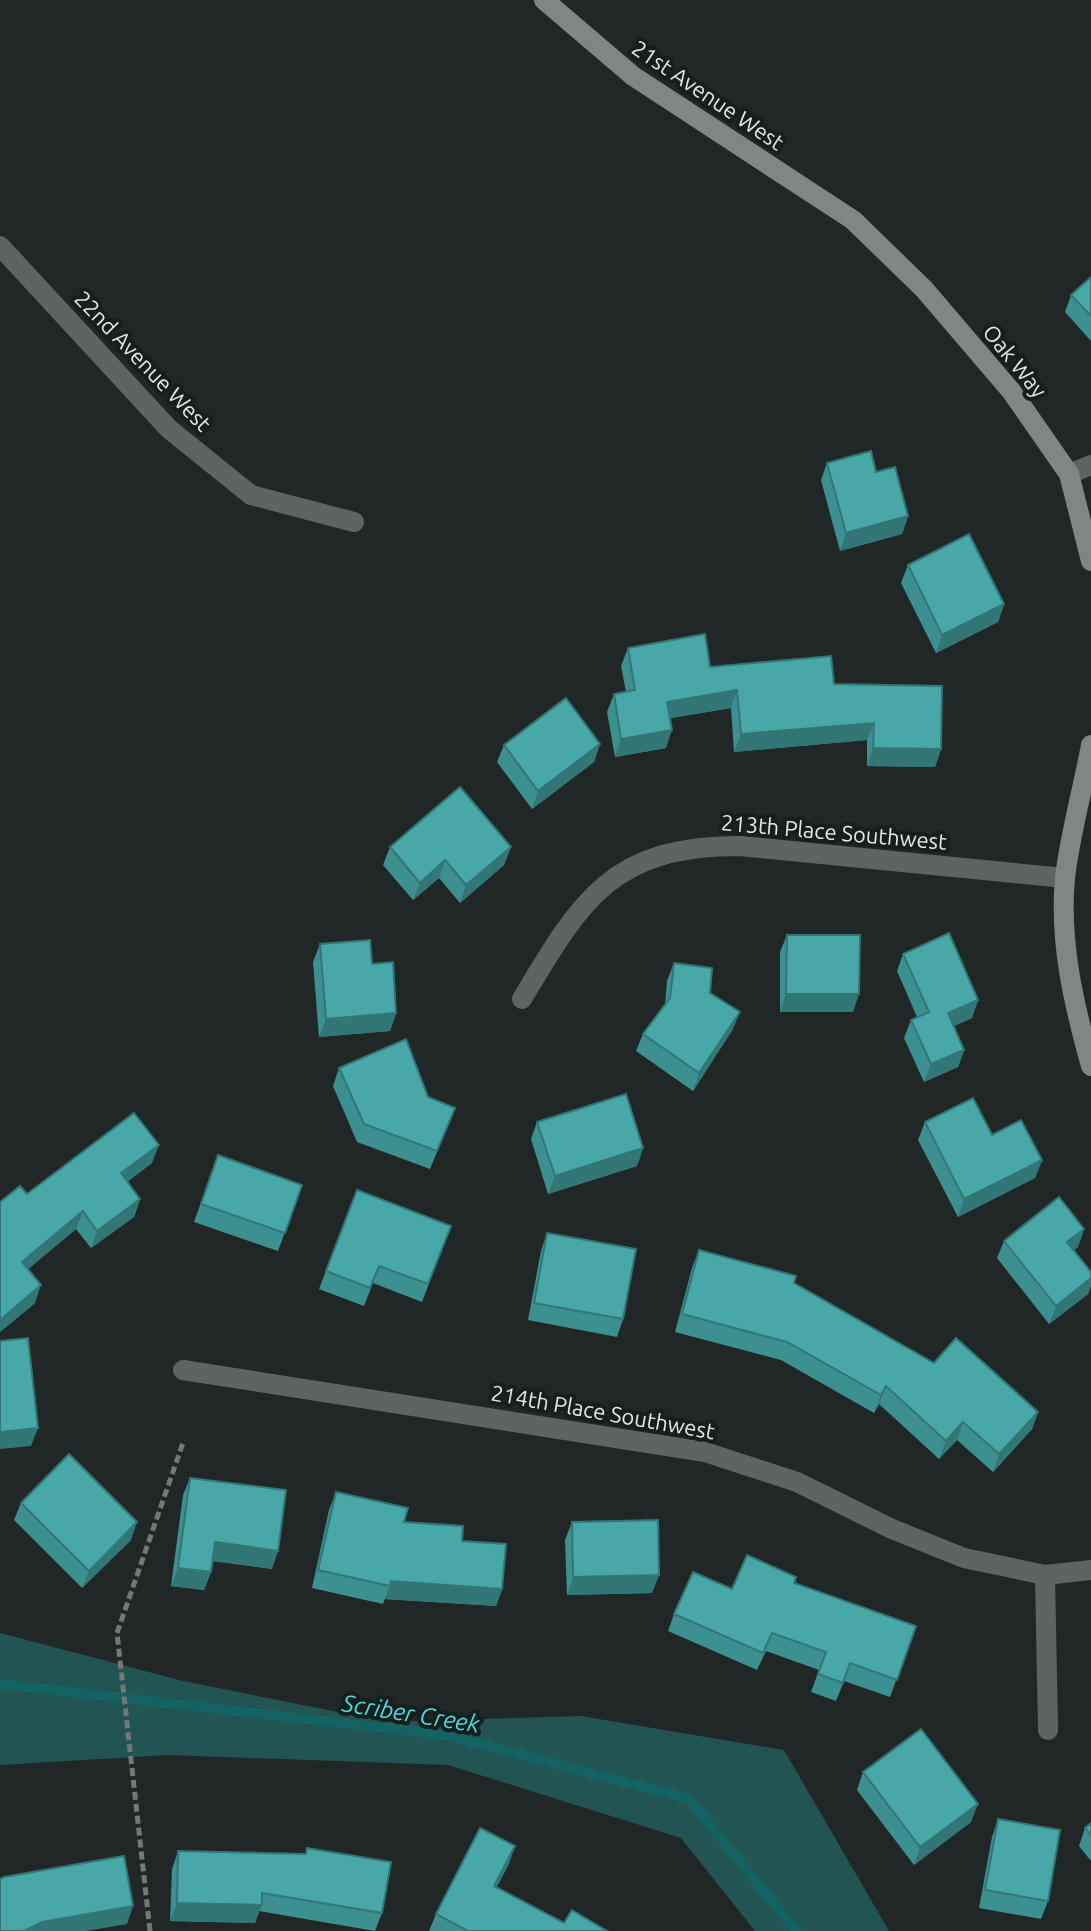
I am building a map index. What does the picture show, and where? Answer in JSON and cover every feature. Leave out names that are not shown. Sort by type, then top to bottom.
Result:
[{"type":"street","name":"21st Avenue West","points":[[544,0],[633,76],[853,220]]},
{"type":"street","name":"Oak Way","points":[[853,220],[924,289],[1012,392],[1069,474],[1091,561]]},
{"type":"street","name":"22nd Avenue West","points":[[0,246],[169,429],[251,495],[354,522]]},
{"type":"street","points":[[1069,474],[1091,465]]},
{"type":"street","points":[[1091,745],[1065,878],[1065,943],[1075,1008],[1091,1066]]},
{"type":"street","name":"213th Place Southwest","points":[[522,999],[568,921],[605,882],[655,855],[700,846],[740,846],[1065,878]]},
{"type":"street","name":"214th Place Southwest","points":[[183,1370],[705,1452],[797,1482],[892,1529],[964,1558],[1045,1575],[1091,1570]]},
{"type":"street","points":[[1045,1575],[1048,1730]]},
{"type":"path","points":[[150,1931],[117,1633],[184,1440]]},
{"type":"shaded area","points":[[0,1633],[183,1681],[388,1722],[581,1716],[784,1750],[889,1931],[755,1931],[681,1838],[448,1765],[168,1755],[0,1765]]},
{"type":"building","points":[[1091,277],[1091,316],[1071,295]]},
{"type":"building","points":[[871,451],[876,472],[895,467],[908,516],[846,533],[827,463]]},
{"type":"building","points":[[969,534],[1004,604],[942,635],[908,565]]},
{"type":"building","points":[[705,634],[710,667],[831,656],[834,684],[942,686],[941,749],[873,748],[874,723],[741,734],[737,690],[667,702],[672,730],[621,739],[614,694],[635,690],[628,648]]},
{"type":"building","points":[[566,698],[600,744],[538,791],[504,745]]},
{"type":"building","points":[[460,787],[511,847],[466,885],[445,860],[420,883],[390,847]]},
{"type":"building","points":[[949,933],[978,1000],[948,1013],[964,1050],[931,1064],[911,1020],[929,1012],[903,954]]},
{"type":"building","points":[[787,935],[860,935],[859,994],[786,994]]},
{"type":"building","points":[[370,940],[372,964],[393,962],[396,1013],[326,1019],[320,944]]},
{"type":"building","points":[[674,963],[712,968],[710,993],[740,1012],[699,1073],[643,1034],[670,998]]},
{"type":"building","points":[[406,1039],[428,1097],[455,1108],[437,1151],[364,1124],[339,1068]]},
{"type":"building","points":[[626,1094],[643,1148],[555,1176],[537,1122]]},
{"type":"building","points":[[973,1098],[992,1135],[1021,1120],[1042,1160],[964,1199],[925,1122]]},
{"type":"building","points":[[134,1113],[159,1145],[121,1173],[140,1199],[97,1231],[83,1211],[22,1262],[41,1285],[0,1320],[0,1202],[20,1186],[27,1194]]},
{"type":"building","points":[[218,1155],[302,1185],[285,1233],[201,1204]]},
{"type":"building","points":[[357,1190],[451,1226],[428,1284],[379,1266],[370,1288],[326,1271]]},
{"type":"building","points":[[1059,1197],[1084,1229],[1067,1242],[1091,1272],[1091,1278],[1056,1306],[1004,1241]]},
{"type":"building","points":[[547,1233],[636,1249],[623,1319],[534,1303]]},
{"type":"building","points":[[699,1250],[796,1276],[794,1283],[934,1363],[956,1338],[1038,1412],[999,1454],[963,1422],[946,1441],[886,1386],[881,1395],[787,1342],[682,1314]]},
{"type":"building","points":[[28,1338],[38,1428],[0,1432],[0,1341]]},
{"type":"building","points":[[69,1454],[137,1522],[89,1571],[21,1503]]},
{"type":"building","points":[[190,1478],[286,1490],[278,1551],[215,1542],[211,1572],[178,1568]]},
{"type":"building","points":[[336,1492],[408,1508],[404,1522],[463,1526],[462,1541],[506,1544],[502,1589],[391,1581],[390,1586],[318,1570]]},
{"type":"building","points":[[658,1520],[659,1575],[573,1577],[572,1522]]},
{"type":"building","points":[[747,1555],[796,1577],[794,1583],[916,1626],[897,1680],[850,1663],[843,1683],[818,1674],[826,1652],[772,1633],[763,1653],[674,1614],[693,1572],[732,1589]]},
{"type":"building","points":[[921,1729],[978,1804],[920,1847],[863,1772]]},
{"type":"building","points":[[998,1819],[1060,1830],[1048,1901],[985,1890]]},
{"type":"building","points":[[480,1828],[515,1846],[494,1886],[564,1923],[572,1910],[607,1931],[468,1931],[436,1914]]},
{"type":"building","points":[[307,1848],[391,1862],[382,1913],[262,1893],[262,1905],[177,1903],[178,1851],[306,1854]]},
{"type":"building","points":[[124,1856],[133,1906],[42,1922],[24,1931],[0,1931],[0,1879]]},
{"type":"waterway","name":"Scriber Creek","points":[[0,1684],[446,1735],[689,1799],[796,1931]]}]
